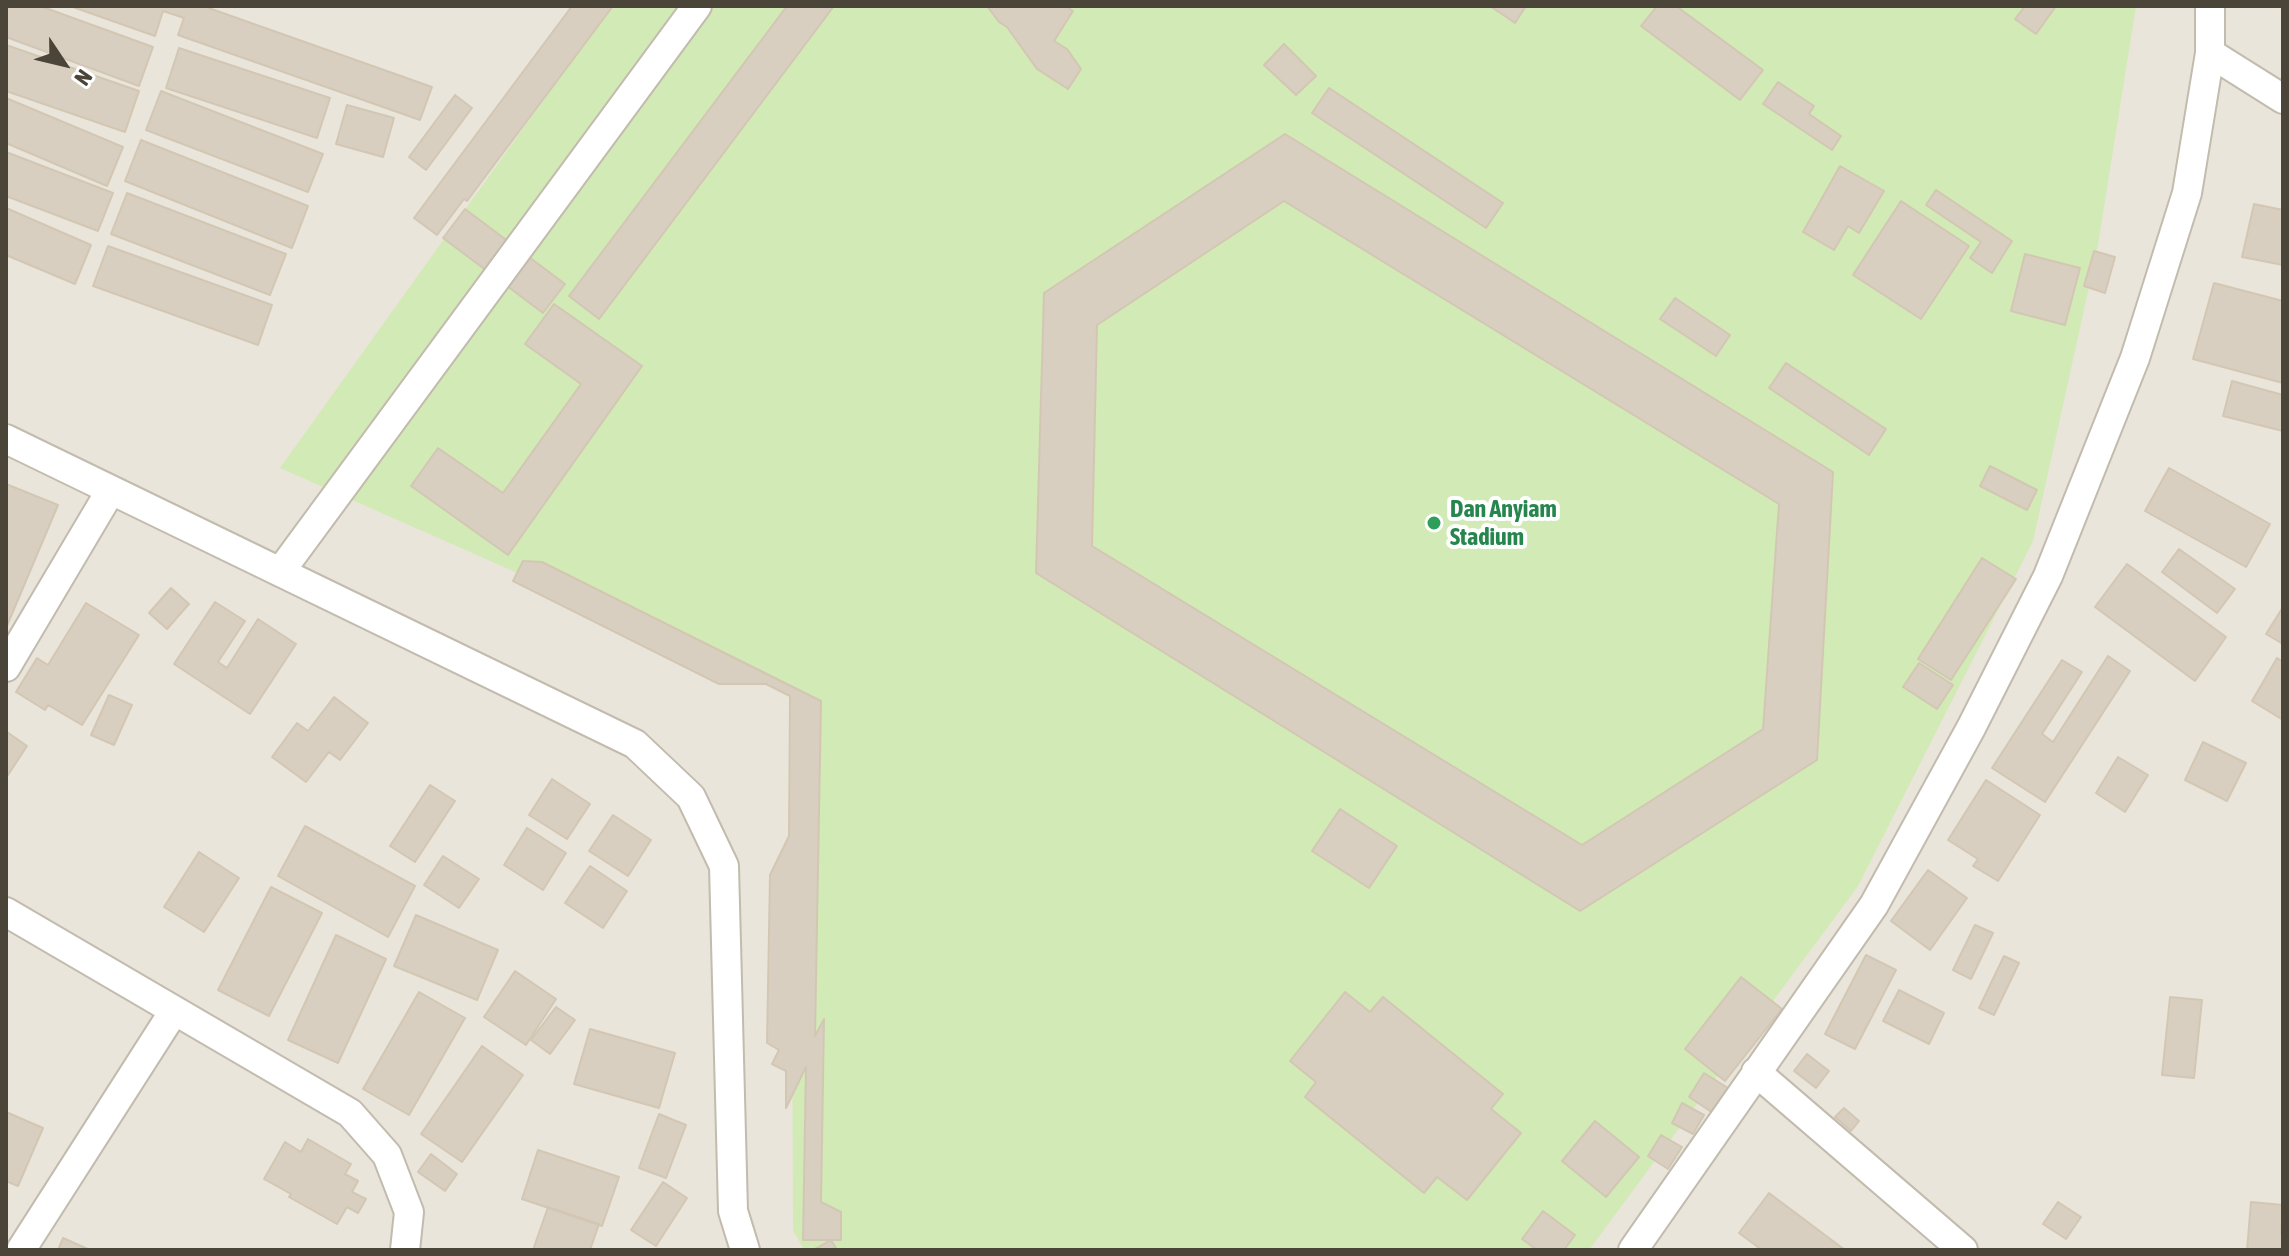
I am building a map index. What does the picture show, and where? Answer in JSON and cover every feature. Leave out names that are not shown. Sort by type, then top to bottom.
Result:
[{"type":"street","points":[[280,572],[697,6]]},
{"type":"street","points":[[1633,1250],[1874,905],[1971,728],[2048,576],[2135,358],[2187,193],[2210,53],[2210,6]]},
{"type":"street","points":[[2210,53],[2283,99]]},
{"type":"street","points":[[6,439],[635,744],[691,797],[724,866],[733,1211],[745,1250]]},
{"type":"street","points":[[6,667],[111,490]]},
{"type":"street","points":[[6,912],[350,1113],[387,1155],[409,1212],[405,1250]]},
{"type":"street","points":[[21,1250],[174,1011]]},
{"type":"street","points":[[1756,1072],[1963,1250]]},
{"type":"shaded area","points":[[6,6],[2283,6],[2283,1250],[6,1250]]},
{"type":"green space","points":[[611,6],[2136,6],[2097,251],[2033,541],[1858,886],[1589,1250],[804,1250],[793,1230],[791,694],[280,468]]},
{"type":"building","points":[[6,6],[40,6],[153,47],[139,86],[6,37]]},
{"type":"building","points":[[70,6],[203,6],[432,87],[420,120],[178,35],[184,18],[163,11],[155,36]]},
{"type":"building","points":[[572,6],[613,6],[467,201],[464,199],[437,235],[414,218]]},
{"type":"building","points":[[787,6],[834,6],[599,319],[569,296]]},
{"type":"building","points":[[987,6],[1065,6],[1073,11],[1054,41],[1067,49],[1081,69],[1068,89],[1037,69],[1007,27]]},
{"type":"building","points":[[1490,6],[1526,6],[1515,23]]},
{"type":"building","points":[[1657,6],[1676,6],[1763,70],[1740,100],[1641,26]]},
{"type":"building","points":[[2025,6],[2056,6],[2036,34],[2015,19]]},
{"type":"building","points":[[1284,44],[1316,76],[1296,95],[1264,65]]},
{"type":"building","points":[[6,45],[139,91],[125,132],[6,91]]},
{"type":"building","points":[[179,48],[330,98],[317,138],[166,88]]},
{"type":"building","points":[[1778,82],[1814,106],[1809,114],[1841,136],[1832,150],[1763,104]]},
{"type":"building","points":[[1329,88],[1503,203],[1486,228],[1312,113]]},
{"type":"building","points":[[161,91],[323,154],[308,192],[146,130]]},
{"type":"building","points":[[455,95],[472,108],[426,170],[409,157]]},
{"type":"building","points":[[6,98],[123,147],[107,186],[6,143]]},
{"type":"building","points":[[347,105],[394,118],[383,157],[336,144]]},
{"type":"building","points":[[1285,134],[1833,472],[1817,760],[1580,911],[1036,573],[1044,293]],"holes":[[[1284,201],[1779,504],[1763,729],[1582,845],[1092,546],[1097,325]]]},
{"type":"building","points":[[141,140],[308,206],[292,248],[125,181]]},
{"type":"building","points":[[6,152],[113,193],[98,231],[6,196]]},
{"type":"building","points":[[1840,166],[1884,191],[1859,233],[1848,226],[1834,250],[1803,232]]},
{"type":"building","points":[[1936,190],[2012,241],[1992,273],[1970,258],[1981,242],[1926,205]]},
{"type":"building","points":[[127,193],[286,254],[270,295],[111,234]]},
{"type":"building","points":[[1901,201],[1969,246],[1921,319],[1853,275]]},
{"type":"building","points":[[2254,204],[2283,210],[2283,265],[2242,257]]},
{"type":"building","points":[[6,208],[91,245],[75,284],[6,255]]},
{"type":"building","points":[[465,209],[565,284],[543,313],[443,238]]},
{"type":"building","points":[[108,246],[272,305],[258,345],[93,286]]},
{"type":"building","points":[[2094,251],[2115,257],[2105,293],[2084,286]]},
{"type":"building","points":[[2025,254],[2080,268],[2065,325],[2011,311]]},
{"type":"building","points":[[2214,283],[2283,301],[2283,383],[2193,359]]},
{"type":"building","points":[[1675,298],[1730,335],[1716,356],[1660,319]]},
{"type":"building","points":[[554,304],[642,366],[508,555],[411,486],[438,448],[503,493],[581,384],[525,344]]},
{"type":"building","points":[[1786,363],[1886,429],[1869,455],[1769,388]]},
{"type":"building","points":[[2232,381],[2283,395],[2283,431],[2223,416]]},
{"type":"building","points":[[1990,466],[2037,490],[2027,510],[1980,486]]},
{"type":"building","points":[[2169,468],[2270,524],[2246,567],[2145,511]]},
{"type":"building","points":[[6,484],[58,505],[6,628]]},
{"type":"building","points":[[2179,549],[2235,589],[2217,613],[2162,572]]},
{"type":"building","points":[[1982,558],[2016,579],[1951,680],[1918,659]]},
{"type":"building","points":[[523,561],[542,562],[821,701],[815,1036],[824,1019],[821,1202],[841,1212],[841,1240],[803,1240],[806,1067],[786,1108],[786,1071],[772,1064],[779,1050],[767,1043],[770,875],[789,836],[790,696],[766,684],[719,684],[513,581]]},
{"type":"building","points":[[2127,564],[2226,637],[2195,681],[2095,607]]},
{"type":"building","points":[[171,588],[189,604],[167,629],[149,613]]},
{"type":"building","points":[[215,602],[245,621],[218,662],[227,668],[258,619],[296,644],[250,714],[174,664]]},
{"type":"building","points":[[86,603],[139,635],[82,725],[48,705],[45,710],[16,692],[37,658],[48,665]]},
{"type":"building","points":[[2283,607],[2283,644],[2266,634]]},
{"type":"building","points":[[2108,656],[2130,671],[2045,802],[1992,768],[2062,660],[2082,672],[2042,734],[2053,742]]},
{"type":"building","points":[[2277,658],[2283,662],[2283,720],[2252,701]]},
{"type":"building","points":[[1919,663],[1953,685],[1937,709],[1903,687]]},
{"type":"building","points":[[109,695],[132,705],[114,745],[91,735]]},
{"type":"building","points":[[334,697],[368,723],[340,760],[329,752],[306,782],[272,757],[297,723],[308,731]]},
{"type":"building","points":[[6,733],[27,746],[6,778]]},
{"type":"building","points":[[2203,742],[2246,763],[2227,801],[2185,780]]},
{"type":"building","points":[[2118,757],[2148,775],[2125,812],[2096,793]]},
{"type":"building","points":[[552,779],[590,804],[567,839],[529,815]]},
{"type":"building","points":[[1986,780],[2040,815],[1998,881],[1973,866],[1978,859],[1948,840]]},
{"type":"building","points":[[430,785],[455,801],[415,862],[390,846]]},
{"type":"building","points":[[1340,809],[1397,846],[1369,888],[1312,851]]},
{"type":"building","points":[[613,815],[651,840],[628,876],[589,851]]},
{"type":"building","points":[[305,826],[415,886],[388,937],[278,876]]},
{"type":"building","points":[[527,828],[566,853],[543,890],[504,865]]},
{"type":"building","points":[[199,852],[239,878],[204,932],[164,907]]},
{"type":"building","points":[[443,856],[479,879],[459,908],[424,885]]},
{"type":"building","points":[[590,866],[627,891],[603,928],[565,903]]},
{"type":"building","points":[[1928,870],[1967,898],[1930,950],[1891,921]]},
{"type":"building","points":[[271,887],[322,913],[269,1016],[218,990]]},
{"type":"building","points":[[416,915],[498,950],[477,1000],[394,966]]},
{"type":"building","points":[[1975,925],[1993,933],[1971,979],[1953,970]]},
{"type":"building","points":[[336,935],[386,959],[338,1063],[288,1040]]},
{"type":"building","points":[[1866,955],[1896,970],[1855,1049],[1825,1034]]},
{"type":"building","points":[[2004,956],[2019,963],[1994,1015],[1979,1008]]},
{"type":"building","points":[[515,971],[556,999],[526,1045],[484,1017]]},
{"type":"building","points":[[1741,977],[1782,1009],[1725,1081],[1685,1049]]},
{"type":"building","points":[[1899,990],[1944,1013],[1929,1044],[1883,1021]]},
{"type":"building","points":[[419,992],[465,1018],[409,1115],[363,1089]]},
{"type":"building","points":[[1345,992],[1370,1012],[1383,997],[1503,1094],[1491,1109],[1521,1133],[1467,1200],[1437,1177],[1424,1193],[1305,1097],[1316,1082],[1290,1061]]},
{"type":"building","points":[[2170,997],[2202,1000],[2194,1078],[2162,1075]]},
{"type":"building","points":[[556,1007],[575,1020],[550,1054],[531,1040]]},
{"type":"building","points":[[590,1029],[675,1053],[659,1108],[574,1084]]},
{"type":"building","points":[[482,1046],[523,1075],[462,1162],[421,1134]]},
{"type":"building","points":[[1807,1054],[1829,1071],[1816,1088],[1794,1071]]},
{"type":"building","points":[[1704,1073],[1728,1088],[1713,1113],[1689,1097]]},
{"type":"building","points":[[1682,1103],[1704,1115],[1693,1134],[1672,1123]]},
{"type":"building","points":[[1844,1108],[1859,1121],[1851,1131],[1835,1117]]},
{"type":"building","points":[[6,1112],[43,1128],[18,1186],[6,1181]]},
{"type":"building","points":[[659,1114],[686,1125],[666,1178],[639,1168]]},
{"type":"building","points":[[1595,1121],[1639,1157],[1606,1197],[1562,1161]]},
{"type":"building","points":[[1661,1135],[1682,1147],[1668,1169],[1648,1156]]},
{"type":"building","points":[[308,1139],[351,1164],[345,1174],[358,1181],[352,1192],[366,1199],[358,1213],[347,1207],[337,1224],[264,1179],[285,1142],[301,1152]]},
{"type":"building","points":[[538,1150],[619,1177],[602,1226],[522,1199]]},
{"type":"building","points":[[431,1154],[457,1174],[445,1191],[418,1172]]},
{"type":"building","points":[[663,1182],[687,1198],[656,1246],[631,1230]]},
{"type":"building","points":[[1769,1193],[1845,1250],[1762,1250],[1739,1233]]},
{"type":"building","points":[[2058,1202],[2081,1217],[2066,1239],[2043,1224]]},
{"type":"building","points":[[2251,1202],[2283,1205],[2283,1250],[2247,1250]]},
{"type":"building","points":[[548,1207],[599,1224],[590,1250],[533,1250]]},
{"type":"building","points":[[1543,1211],[1575,1235],[1564,1250],[1537,1250],[1522,1239]]},
{"type":"building","points":[[63,1238],[90,1250],[58,1250]]},
{"type":"building","points":[[831,1240],[837,1250],[813,1250]]},
{"type":"place","name":"Dan Anyiam Stadium","points":[[1434,523]]}]
